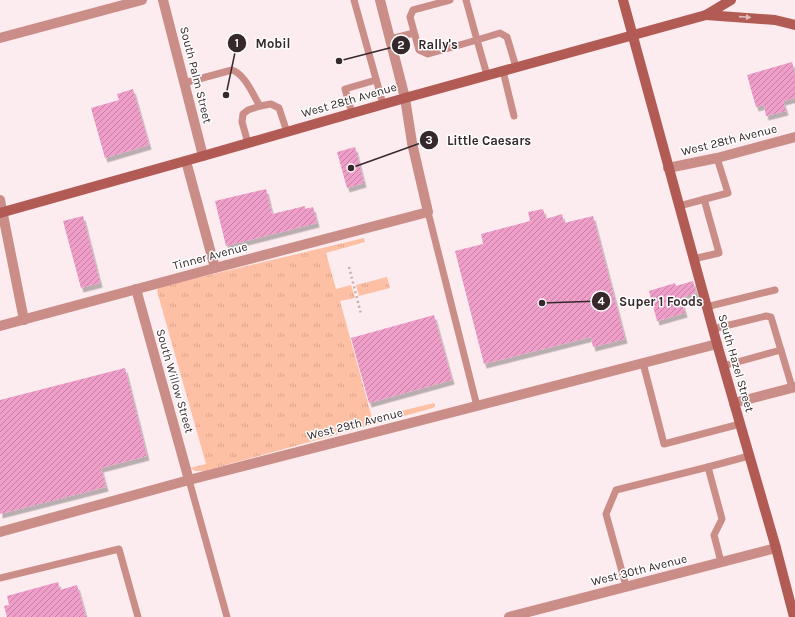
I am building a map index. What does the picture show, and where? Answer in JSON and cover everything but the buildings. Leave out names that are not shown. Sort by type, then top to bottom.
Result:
[{"type":"main road","name":"South Hazel Street","points":[[623,0],[706,307],[776,548],[794,617]]},
{"type":"main road","points":[[706,15],[732,0]]},
{"type":"main road","name":"West 28th Avenue","points":[[2,212],[486,75],[706,15]]},
{"type":"main road","points":[[706,15],[775,20],[795,25]]},
{"type":"street","points":[[0,38],[142,0]]},
{"type":"street","name":"South Palm Street","points":[[163,0],[203,156]]},
{"type":"street","points":[[380,0],[405,98],[412,143],[428,212]]},
{"type":"street","name":"West 28th Avenue","points":[[668,168],[717,158],[795,137]]},
{"type":"street","points":[[186,161],[215,268]]},
{"type":"street","points":[[0,200],[24,320]]},
{"type":"street","name":"Tinner Avenue","points":[[0,326],[428,212]]},
{"type":"street","name":"South Willow Street","points":[[136,289],[189,480]]},
{"type":"street","name":"West 29th Avenue","points":[[0,532],[189,480],[717,344]]},
{"type":"street","points":[[734,403],[793,387]]},
{"type":"street","name":"West 30th Avenue","points":[[509,617],[776,548]]},
{"type":"lane","points":[[354,0],[383,104]]},
{"type":"lane","points":[[450,0],[413,10],[410,17],[419,50],[428,54],[500,33],[507,37],[516,67]]},
{"type":"lane","points":[[466,0],[486,75]]},
{"type":"lane","points":[[390,40],[414,33]]},
{"type":"lane","points":[[184,83],[232,70],[237,71],[260,106]]},
{"type":"lane","points":[[503,71],[514,116]]},
{"type":"lane","points":[[352,113],[345,88],[376,80]]},
{"type":"lane","points":[[248,143],[242,122],[243,114],[248,110],[260,106],[271,104],[279,108],[287,132]]},
{"type":"lane","points":[[679,206],[728,193],[717,158]]},
{"type":"lane","points":[[693,259],[719,253],[704,199]]},
{"type":"lane","points":[[428,212],[477,406]]},
{"type":"lane","points":[[706,307],[775,290]]},
{"type":"lane","points":[[713,329],[766,316],[771,317],[793,387]]},
{"type":"lane","points":[[723,366],[781,350]]},
{"type":"lane","points":[[643,363],[664,444],[740,424]]},
{"type":"lane","points":[[626,586],[606,514],[616,490],[749,456]]},
{"type":"lane","points":[[708,467],[722,519],[714,535],[721,562]]},
{"type":"lane","points":[[189,480],[227,617]]},
{"type":"lane","points":[[0,578],[119,549],[138,617]]},
{"type":"path","points":[[349,267],[361,314]]},
{"type":"green space","points":[[364,238],[365,242],[326,253],[336,289],[351,285],[355,298],[340,301],[372,418],[434,403],[435,406],[433,408],[204,471],[195,471],[190,468],[206,464],[157,291],[159,287]]},
{"type":"green space","points":[[387,277],[390,288],[359,296],[356,285]]},
{"type":"place","name":"Rally's","points":[[339,61]]},
{"type":"place","name":"Mobil","points":[[226,95]]},
{"type":"place","name":"Little Caesars","points":[[351,168]]},
{"type":"place","name":"Super 1 Foods","points":[[542,303]]}]
